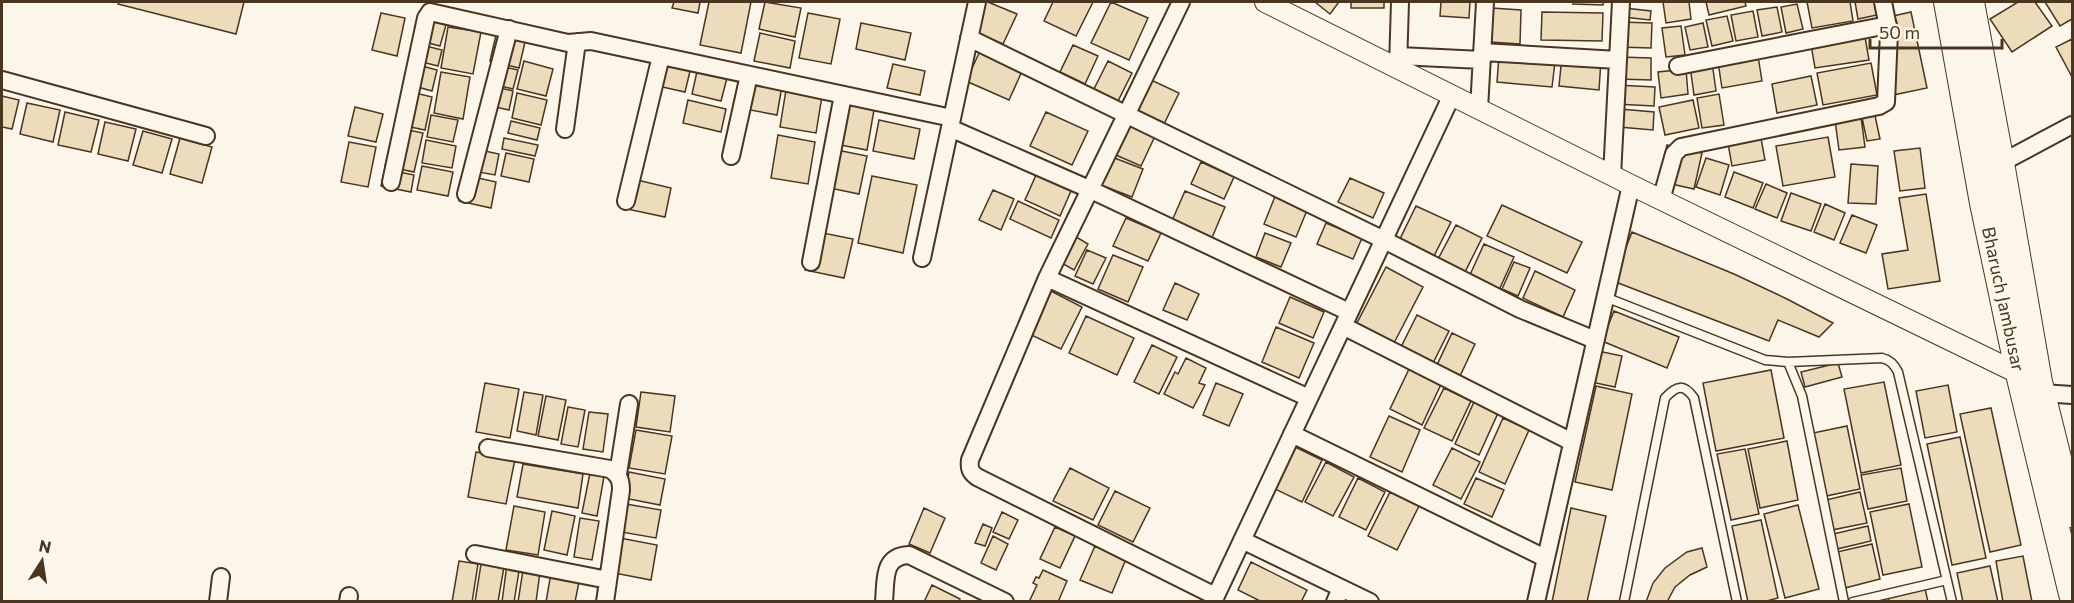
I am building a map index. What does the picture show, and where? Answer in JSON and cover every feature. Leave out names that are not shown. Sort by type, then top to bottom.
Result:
[{"type":"main road","name":"Bharuch Jambusar","points":[[1947,2],[1989,166],[2073,594]]},
{"type":"main road","name":"Bharuch Jambusar","points":[[1971,2],[1989,166]]},
{"type":"main road","name":"Bharuch Jambusar","points":[[2033,383],[2073,514]]},
{"type":"street","points":[[922,258],[977,2]]},
{"type":"street","points":[[1181,2],[1047,278],[969,467],[972,473],[1214,599],[1452,95]]},
{"type":"street","points":[[1265,2],[1399,62],[1479,109],[2033,383],[2073,395]]},
{"type":"street","points":[[1399,62],[1400,2]]},
{"type":"street","points":[[1479,109],[1485,2]]},
{"type":"street","points":[[1612,176],[1621,2]]},
{"type":"street","points":[[1661,200],[1674,154],[1681,147],[1883,104],[1888,97],[1888,25],[1883,2]]},
{"type":"street","points":[[391,182],[428,14],[434,12],[568,43],[591,41],[843,95],[951,123],[1089,189],[1346,319],[1572,442]]},
{"type":"street","points":[[1678,66],[1888,25]]},
{"type":"street","points":[[466,194],[509,29]]},
{"type":"street","points":[[969,38],[1384,240],[1520,309],[1595,340]]},
{"type":"street","points":[[565,129],[577,42]]},
{"type":"street","points":[[626,201],[661,56]]},
{"type":"street","points":[[1399,62],[1482,56],[1618,60]]},
{"type":"street","points":[[730,156],[749,75]]},
{"type":"street","points":[[2,80],[206,136]]},
{"type":"street","points":[[811,262],[843,95]]},
{"type":"street","points":[[1989,166],[2073,125]]},
{"type":"street","points":[[1536,602],[1631,185]]},
{"type":"street","points":[[1047,278],[1309,398]]},
{"type":"street","points":[[605,602],[621,490],[618,474],[629,404]]},
{"type":"street","points":[[1292,434],[1545,558]]},
{"type":"street","points":[[488,448],[610,469],[618,474]]},
{"type":"street","points":[[1242,540],[1338,595],[1370,602]]},
{"type":"street","points":[[475,554],[608,580]]},
{"type":"street","points":[[884,602],[887,569],[899,556],[909,555],[1005,602]]},
{"type":"street","points":[[218,602],[221,577]]},
{"type":"lane","points":[[1605,297],[1765,360],[1788,362],[1881,357],[1894,364],[1898,372],[1952,602]]},
{"type":"lane","points":[[1788,362],[1802,396],[1844,602]]},
{"type":"lane","points":[[1624,602],[1665,398],[1680,387],[1689,391],[1694,398],[1737,602]]},
{"type":"lane","points":[[1853,602],[1947,580]]},
{"type":"building","points":[[119,2],[244,2],[236,34],[118,4]]},
{"type":"building","points":[[674,2],[700,2],[698,13],[672,8]]},
{"type":"building","points":[[709,2],[751,2],[741,53],[700,45]]},
{"type":"building","points":[[765,2],[801,8],[795,37],[759,29]]},
{"type":"building","points":[[977,2],[988,2],[1017,14],[1003,44],[966,28]]},
{"type":"building","points":[[1053,2],[1093,2],[1076,36],[1044,21]]},
{"type":"building","points":[[1111,2],[1148,18],[1129,60],[1091,43]]},
{"type":"building","points":[[1315,2],[1339,2],[1330,14]]},
{"type":"building","points":[[1351,2],[1384,2],[1384,8],[1351,8]]},
{"type":"building","points":[[1441,2],[1470,2],[1469,18],[1440,16]]},
{"type":"building","points":[[1574,2],[1603,2],[1603,5],[1573,4]]},
{"type":"building","points":[[1663,2],[1689,2],[1691,19],[1666,23]]},
{"type":"building","points":[[1706,2],[1745,2],[1746,6],[1709,15]]},
{"type":"building","points":[[1807,2],[1850,2],[1853,21],[1812,28]]},
{"type":"building","points":[[1855,2],[1875,2],[1877,15],[1858,19]]},
{"type":"building","points":[[2018,2],[2035,2],[2052,26],[2012,52],[1990,19]]},
{"type":"building","points":[[2045,2],[2072,2],[2072,19],[2060,26]]},
{"type":"building","points":[[1797,4],[1803,29],[1786,33],[1781,7]]},
{"type":"building","points":[[1777,7],[1782,32],[1762,36],[1757,10]]},
{"type":"building","points":[[1492,8],[1521,10],[1520,44],[1490,42]]},
{"type":"building","points":[[1624,8],[1651,11],[1650,20],[1623,17]]},
{"type":"building","points":[[1753,11],[1758,37],[1736,41],[1731,15]]},
{"type":"building","points":[[1542,12],[1603,13],[1602,41],[1541,40]]},
{"type":"building","points":[[1911,12],[1927,88],[1893,95],[1875,20]]},
{"type":"building","points":[[381,13],[405,18],[397,56],[372,50]]},
{"type":"building","points":[[808,13],[840,19],[831,64],[799,58]]},
{"type":"building","points":[[1727,16],[1733,41],[1712,46],[1706,20]]},
{"type":"building","points":[[419,18],[446,25],[440,46],[413,39]]},
{"type":"building","points":[[1619,22],[1652,23],[1651,48],[1618,47]]},
{"type":"building","points":[[861,23],[911,33],[905,60],[856,49]]},
{"type":"building","points":[[1703,23],[1708,47],[1690,50],[1685,27]]},
{"type":"building","points":[[1681,26],[1685,55],[1666,57],[1662,28]]},
{"type":"building","points":[[448,27],[481,32],[473,74],[441,68]]},
{"type":"building","points":[[1864,31],[1869,60],[1815,68],[1810,39]]},
{"type":"building","points":[[760,33],[795,41],[790,68],[754,61]]},
{"type":"building","points":[[496,35],[525,42],[519,68],[490,61]]},
{"type":"building","points":[[2072,39],[2072,77],[2056,47]]},
{"type":"building","points":[[414,43],[442,50],[438,66],[410,59]]},
{"type":"building","points":[[1073,45],[1098,56],[1085,84],[1060,72]]},
{"type":"building","points":[[981,49],[1023,69],[1009,100],[966,81]]},
{"type":"building","points":[[1499,56],[1555,62],[1552,87],[1497,82]]},
{"type":"building","points":[[1562,56],[1601,60],[1599,90],[1559,86]]},
{"type":"building","points":[[1758,56],[1762,81],[1722,88],[1718,62]]},
{"type":"building","points":[[1619,57],[1651,58],[1651,80],[1618,79]]},
{"type":"building","points":[[655,59],[691,67],[685,92],[649,84]]},
{"type":"building","points":[[524,61],[553,69],[546,96],[517,89]]},
{"type":"building","points":[[1108,61],[1132,73],[1118,101],[1094,89]]},
{"type":"building","points":[[408,62],[437,70],[432,91],[403,83]]},
{"type":"building","points":[[1712,62],[1716,91],[1694,95],[1690,66]]},
{"type":"building","points":[[1871,63],[1877,95],[1823,105],[1817,73]]},
{"type":"building","points":[[492,64],[518,70],[513,89],[487,83]]},
{"type":"building","points":[[893,64],[925,71],[920,95],[887,88]]},
{"type":"building","points":[[698,67],[728,74],[721,101],[692,94]]},
{"type":"building","points":[[1686,69],[1688,94],[1661,98],[1658,72]]},
{"type":"building","points":[[441,72],[470,77],[463,119],[434,113]]},
{"type":"building","points":[[1811,76],[1817,105],[1777,113],[1772,84]]},
{"type":"building","points":[[1149,79],[1179,93],[1164,124],[1135,109]]},
{"type":"building","points":[[751,80],[782,86],[777,115],[745,109]]},
{"type":"building","points":[[487,85],[513,91],[509,110],[482,104]]},
{"type":"building","points":[[1616,85],[1655,87],[1654,106],[1615,104]]},
{"type":"building","points":[[403,90],[432,97],[425,130],[396,124]]},
{"type":"building","points":[[786,90],[822,96],[816,133],[780,127]]},
{"type":"building","points":[[517,93],[547,100],[541,125],[512,118]]},
{"type":"building","points":[[1719,94],[1724,125],[1702,128],[1697,98]]},
{"type":"building","points":[[2,96],[19,100],[12,129],[2,127]]},
{"type":"building","points":[[688,100],[726,109],[721,132],[683,123]]},
{"type":"building","points":[[1693,100],[1699,128],[1665,135],[1659,107]]},
{"type":"building","points":[[27,103],[60,110],[53,142],[20,134]]},
{"type":"building","points":[[843,104],[874,110],[867,150],[835,144]]},
{"type":"building","points":[[355,107],[383,114],[376,142],[348,136]]},
{"type":"building","points":[[1620,109],[1654,112],[1653,130],[1619,127]]},
{"type":"building","points":[[1874,111],[1880,139],[1867,141],[1861,113]]},
{"type":"building","points":[[65,112],[99,120],[91,152],[58,145]]},
{"type":"building","points":[[1046,112],[1088,131],[1072,165],[1030,146]]},
{"type":"building","points":[[431,115],[458,120],[453,142],[427,137]]},
{"type":"building","points":[[1861,117],[1865,147],[1839,150],[1835,120]]},
{"type":"building","points":[[879,120],[920,129],[914,159],[873,151]]},
{"type":"building","points":[[1124,120],[1156,134],[1141,166],[1109,152]]},
{"type":"building","points":[[511,121],[540,128],[537,140],[508,133]]},
{"type":"building","points":[[105,122],[136,129],[128,161],[98,154]]},
{"type":"building","points":[[394,127],[423,133],[414,172],[385,166]]},
{"type":"building","points":[[143,131],[172,139],[162,173],[133,165]]},
{"type":"building","points":[[1760,133],[1765,160],[1732,166],[1727,138]]},
{"type":"building","points":[[778,135],[815,142],[808,184],[771,178]]},
{"type":"building","points":[[1828,137],[1835,177],[1783,186],[1776,146]]},
{"type":"building","points":[[180,138],[212,147],[202,183],[170,174]]},
{"type":"building","points":[[504,138],[538,145],[535,156],[502,149]]},
{"type":"building","points":[[426,140],[456,146],[452,168],[422,163]]},
{"type":"building","points":[[349,142],[376,147],[368,187],[341,182]]},
{"type":"building","points":[[1667,145],[1702,153],[1694,189],[1658,181]]},
{"type":"building","points":[[471,148],[499,154],[495,175],[467,170]]},
{"type":"building","points":[[1920,148],[1925,188],[1900,191],[1894,151]]},
{"type":"building","points":[[832,149],[867,156],[859,194],[825,187]]},
{"type":"building","points":[[506,153],[534,159],[529,182],[501,176]]},
{"type":"building","points":[[1112,157],[1143,169],[1132,197],[1101,185]]},
{"type":"building","points":[[1706,158],[1729,165],[1720,195],[1696,187]]},
{"type":"building","points":[[1201,162],[1234,177],[1224,199],[1191,184]]},
{"type":"building","points":[[1851,164],[1878,166],[1876,204],[1848,203]]},
{"type":"building","points":[[422,166],[453,172],[448,196],[417,190]]},
{"type":"building","points":[[385,169],[414,175],[411,192],[381,186]]},
{"type":"building","points":[[1734,172],[1763,183],[1753,208],[1725,197]]},
{"type":"building","points":[[465,175],[496,182],[491,208],[459,201]]},
{"type":"building","points":[[1036,175],[1071,191],[1060,216],[1025,200]]},
{"type":"building","points":[[872,176],[917,185],[903,253],[858,243]]},
{"type":"building","points":[[1350,178],[1384,193],[1373,218],[1338,202]]},
{"type":"building","points":[[633,179],[671,188],[665,217],[627,209]]},
{"type":"building","points":[[1766,184],[1787,193],[1777,218],[1755,209]]},
{"type":"building","points":[[993,190],[1014,199],[1001,230],[979,220]]},
{"type":"building","points":[[1185,191],[1225,207],[1211,240],[1171,223]]},
{"type":"building","points":[[1791,193],[1821,204],[1811,231],[1781,221]]},
{"type":"building","points":[[1276,194],[1308,208],[1296,237],[1264,224]]},
{"type":"building","points":[[1926,194],[1940,281],[1888,289],[1882,254],[1908,250],[1899,198]]},
{"type":"building","points":[[1018,201],[1059,220],[1051,238],[1010,219]]},
{"type":"building","points":[[1825,204],[1845,213],[1834,240],[1814,232]]},
{"type":"building","points":[[1502,205],[1582,242],[1567,273],[1487,236]]},
{"type":"building","points":[[1416,206],[1451,222],[1432,260],[1398,243]]},
{"type":"building","points":[[1852,215],[1877,225],[1866,253],[1840,243]]},
{"type":"building","points":[[1126,218],[1161,233],[1148,261],[1113,246]]},
{"type":"building","points":[[1326,223],[1362,238],[1353,259],[1317,244]]},
{"type":"building","points":[[1456,225],[1482,238],[1464,274],[1437,261]]},
{"type":"building","points":[[813,231],[853,239],[844,278],[805,270]]},
{"type":"building","points":[[1632,232],[1734,274],[1833,323],[1819,337],[1778,320],[1769,341],[1613,281]]},
{"type":"building","points":[[1265,233],[1291,243],[1281,267],[1256,257]]},
{"type":"building","points":[[1073,235],[1088,244],[1074,270],[1058,261]]},
{"type":"building","points":[[1484,244],[1514,257],[1499,290],[1469,277]]},
{"type":"building","points":[[1087,250],[1106,258],[1093,284],[1075,276]]},
{"type":"building","points":[[1113,255],[1143,267],[1128,302],[1098,289]]},
{"type":"building","points":[[1514,262],[1530,268],[1518,296],[1502,289]]},
{"type":"building","points":[[1386,267],[1423,287],[1394,343],[1357,323]]},
{"type":"building","points":[[1535,271],[1575,290],[1563,317],[1523,298]]},
{"type":"building","points":[[1175,283],[1199,294],[1187,320],[1163,310]]},
{"type":"building","points":[[1049,290],[1082,307],[1061,349],[1027,333]]},
{"type":"building","points":[[1290,297],[1324,312],[1313,338],[1279,323]]},
{"type":"building","points":[[1614,311],[1679,337],[1667,368],[1602,341]]},
{"type":"building","points":[[1417,315],[1449,331],[1433,363],[1401,347]]},
{"type":"building","points":[[1086,316],[1134,338],[1117,375],[1069,353]]},
{"type":"building","points":[[1276,327],[1314,343],[1299,378],[1262,362]]},
{"type":"building","points":[[1452,333],[1475,344],[1460,376],[1437,365]]},
{"type":"building","points":[[1152,345],[1177,357],[1159,394],[1134,382]]},
{"type":"building","points":[[1598,351],[1622,356],[1615,387],[1591,382]]},
{"type":"building","points":[[1186,358],[1206,368],[1199,383],[1205,385],[1193,408],[1164,394],[1175,372],[1178,374]]},
{"type":"building","points":[[1838,363],[1842,377],[1805,387],[1801,372]]},
{"type":"building","points":[[1410,367],[1442,382],[1422,425],[1390,409]]},
{"type":"building","points":[[1771,370],[1784,438],[1716,451],[1703,383]]},
{"type":"building","points":[[1884,382],[1901,465],[1861,473],[1844,389]]},
{"type":"building","points":[[485,383],[519,389],[510,438],[476,432]]},
{"type":"building","points":[[1216,383],[1243,394],[1229,426],[1203,415]]},
{"type":"building","points":[[1948,385],[1957,432],[1925,438],[1916,391]]},
{"type":"building","points":[[1596,386],[1632,394],[1612,490],[1575,482]]},
{"type":"building","points":[[1444,388],[1471,401],[1452,441],[1424,428]]},
{"type":"building","points":[[524,392],[543,395],[536,435],[517,431]]},
{"type":"building","points":[[641,392],[675,396],[670,432],[636,427]]},
{"type":"building","points":[[546,396],[566,400],[558,440],[538,436]]},
{"type":"building","points":[[1474,402],[1498,413],[1479,455],[1455,444]]},
{"type":"building","points":[[568,407],[585,410],[578,447],[561,444]]},
{"type":"building","points":[[1991,408],[2021,545],[1990,552],[1960,414]]},
{"type":"building","points":[[589,412],[608,414],[603,452],[583,449]]},
{"type":"building","points":[[1389,416],[1420,430],[1402,472],[1370,457]]},
{"type":"building","points":[[1503,418],[1529,430],[1505,484],[1479,472]]},
{"type":"building","points":[[1847,426],[1860,489],[1826,496],[1813,433]]},
{"type":"building","points":[[636,430],[672,436],[665,474],[629,468]]},
{"type":"building","points":[[1960,437],[1986,558],[1952,565],[1927,444]]},
{"type":"building","points":[[1787,441],[1798,500],[1760,508],[1748,449]]},
{"type":"building","points":[[1289,444],[1322,460],[1302,502],[1269,486]]},
{"type":"building","points":[[1452,448],[1480,462],[1461,499],[1433,485]]},
{"type":"building","points":[[1745,449],[1759,514],[1731,520],[1717,454]]},
{"type":"building","points":[[476,452],[515,459],[506,504],[468,497]]},
{"type":"building","points":[[1326,462],[1354,477],[1333,516],[1305,502]]},
{"type":"building","points":[[523,464],[583,474],[578,508],[517,497]]},
{"type":"building","points":[[591,468],[605,471],[597,516],[582,513]]},
{"type":"building","points":[[1070,468],[1109,488],[1093,520],[1053,501]]},
{"type":"building","points":[[1901,468],[1907,501],[1868,509],[1861,475]]},
{"type":"building","points":[[629,472],[665,479],[660,505],[624,498]]},
{"type":"building","points":[[1358,478],[1385,492],[1366,530],[1339,517]]},
{"type":"building","points":[[1476,478],[1504,490],[1492,517],[1464,504]]},
{"type":"building","points":[[1115,491],[1150,508],[1133,542],[1098,525]]},
{"type":"building","points":[[1390,492],[1419,506],[1397,550],[1368,536]]},
{"type":"building","points":[[1860,492],[1867,523],[1832,530],[1826,500]]},
{"type":"building","points":[[626,504],[661,510],[656,538],[621,532]]},
{"type":"building","points":[[1909,504],[1922,567],[1883,575],[1870,512]]},
{"type":"building","points":[[1798,505],[1819,589],[1785,598],[1764,514]]},
{"type":"building","points":[[514,506],[545,512],[538,555],[506,550]]},
{"type":"building","points":[[924,508],[945,518],[930,553],[909,544]]},
{"type":"building","points":[[1571,508],[1606,516],[1587,602],[1552,602]]},
{"type":"building","points":[[552,511],[575,516],[567,555],[544,550]]},
{"type":"building","points":[[1002,512],[1018,520],[1009,539],[993,532]]},
{"type":"building","points":[[580,518],[599,521],[592,560],[574,557]]},
{"type":"building","points":[[1761,520],[1778,598],[1763,602],[1748,602],[1732,526]]},
{"type":"building","points":[[983,524],[992,528],[985,546],[975,543]]},
{"type":"building","points":[[1868,526],[1871,541],[1837,549],[1833,534]]},
{"type":"building","points":[[1055,527],[1075,536],[1060,568],[1040,559]]},
{"type":"building","points":[[993,536],[1008,544],[996,570],[981,563]]},
{"type":"building","points":[[620,538],[657,545],[651,580],[614,573]]},
{"type":"building","points":[[1872,544],[1880,579],[1845,588],[1837,552]]},
{"type":"building","points":[[1095,546],[1126,559],[1112,593],[1080,580]]},
{"type":"building","points":[[1702,548],[1707,567],[1690,575],[1675,587],[1667,602],[1646,602],[1653,583],[1665,568],[1687,552]]},
{"type":"building","points":[[2023,556],[2032,602],[2003,602],[1996,561]]},
{"type":"building","points":[[482,558],[505,561],[498,602],[475,602]]},
{"type":"building","points":[[459,561],[478,564],[472,602],[452,602]]},
{"type":"building","points":[[1251,562],[1307,590],[1301,602],[1262,602],[1238,590]]},
{"type":"building","points":[[507,564],[520,565],[514,602],[502,602]]},
{"type":"building","points":[[1990,566],[1998,602],[1963,602],[1957,573]]},
{"type":"building","points":[[523,570],[540,572],[536,602],[518,602]]},
{"type":"building","points":[[1043,570],[1067,581],[1058,602],[1029,602],[1037,585],[1033,583]]},
{"type":"building","points":[[551,573],[580,577],[575,602],[546,602]]},
{"type":"building","points":[[1924,584],[1928,602],[1889,602],[1887,592]]},
{"type":"building","points":[[932,585],[960,599],[959,602],[924,602]]}]
